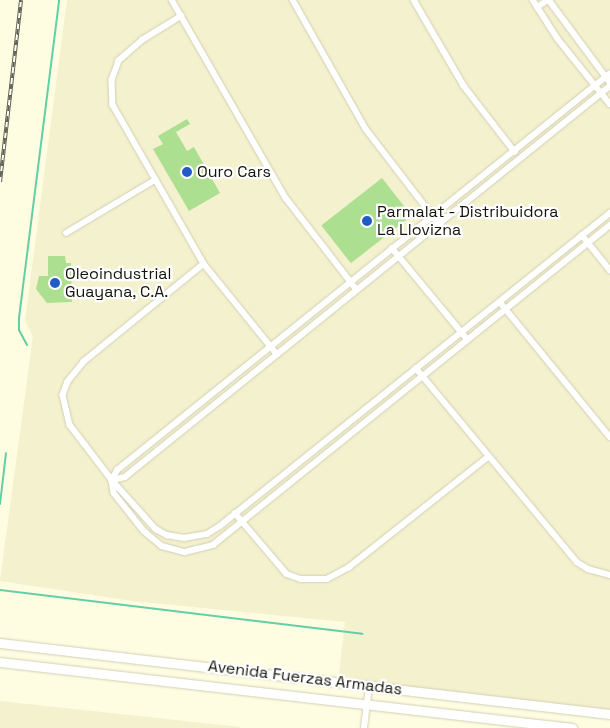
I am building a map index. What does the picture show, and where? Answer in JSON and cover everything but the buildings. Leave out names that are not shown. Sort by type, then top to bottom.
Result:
[{"type":"street","points":[[172,0],[286,198],[356,290]]},
{"type":"street","points":[[293,0],[370,134],[439,224]]},
{"type":"street","points":[[414,0],[464,86],[520,158]]},
{"type":"street","points":[[533,0],[610,104]]},
{"type":"street","points":[[537,7],[548,0],[609,80]]},
{"type":"street","points":[[182,16],[126,53],[112,80],[113,106],[204,264],[276,354]]},
{"type":"street","points":[[609,80],[595,86],[118,470],[112,480],[114,493],[144,531],[167,548],[192,551],[213,545],[243,523],[610,225]]},
{"type":"street","points":[[112,480],[125,478],[601,93],[609,80]]},
{"type":"street","points":[[66,233],[155,180]]},
{"type":"street","points":[[204,264],[84,362],[65,389],[64,411],[70,425],[112,480],[151,525],[167,535],[193,539],[214,531],[610,212]]},
{"type":"street","points":[[582,235],[610,270]]},
{"type":"street","points":[[392,248],[468,340]]},
{"type":"street","points":[[500,302],[610,437]]},
{"type":"street","points":[[416,368],[577,562],[588,569],[610,574]]},
{"type":"street","points":[[331,435],[338,444]]},
{"type":"street","points":[[235,513],[287,574],[301,580],[327,579],[348,568],[488,457]]},
{"type":"street","points":[[144,531],[151,525]]},
{"type":"street","name":"Avenida Fuerzas Armadas","points":[[0,643],[610,714]]},
{"type":"street","name":"Avenida Fuerzas Armadas","points":[[0,662],[572,728]]},
{"type":"street","points":[[364,728],[369,686]]},
{"type":"shaded area","points":[[67,0],[610,0],[610,714],[338,682],[345,622],[132,601],[0,581],[33,336],[25,321]]},
{"type":"shaded area","points":[[0,701],[240,727],[240,728],[0,728]]},
{"type":"waterway","points":[[27,345],[19,330],[19,318],[59,0]]},
{"type":"waterway","points":[[0,504],[6,453]]},
{"type":"waterway","points":[[0,590],[362,634]]},
{"type":"railway","points":[[0,182],[21,0]]},
{"type":"place","name":"Ouro Cars","points":[[187,172]]},
{"type":"place","name":"Parmalat - Distribuidora La Llovizna","points":[[367,221]]},
{"type":"place","name":"Oleoindustrial Guayana, C.A.","points":[[55,283]]}]
